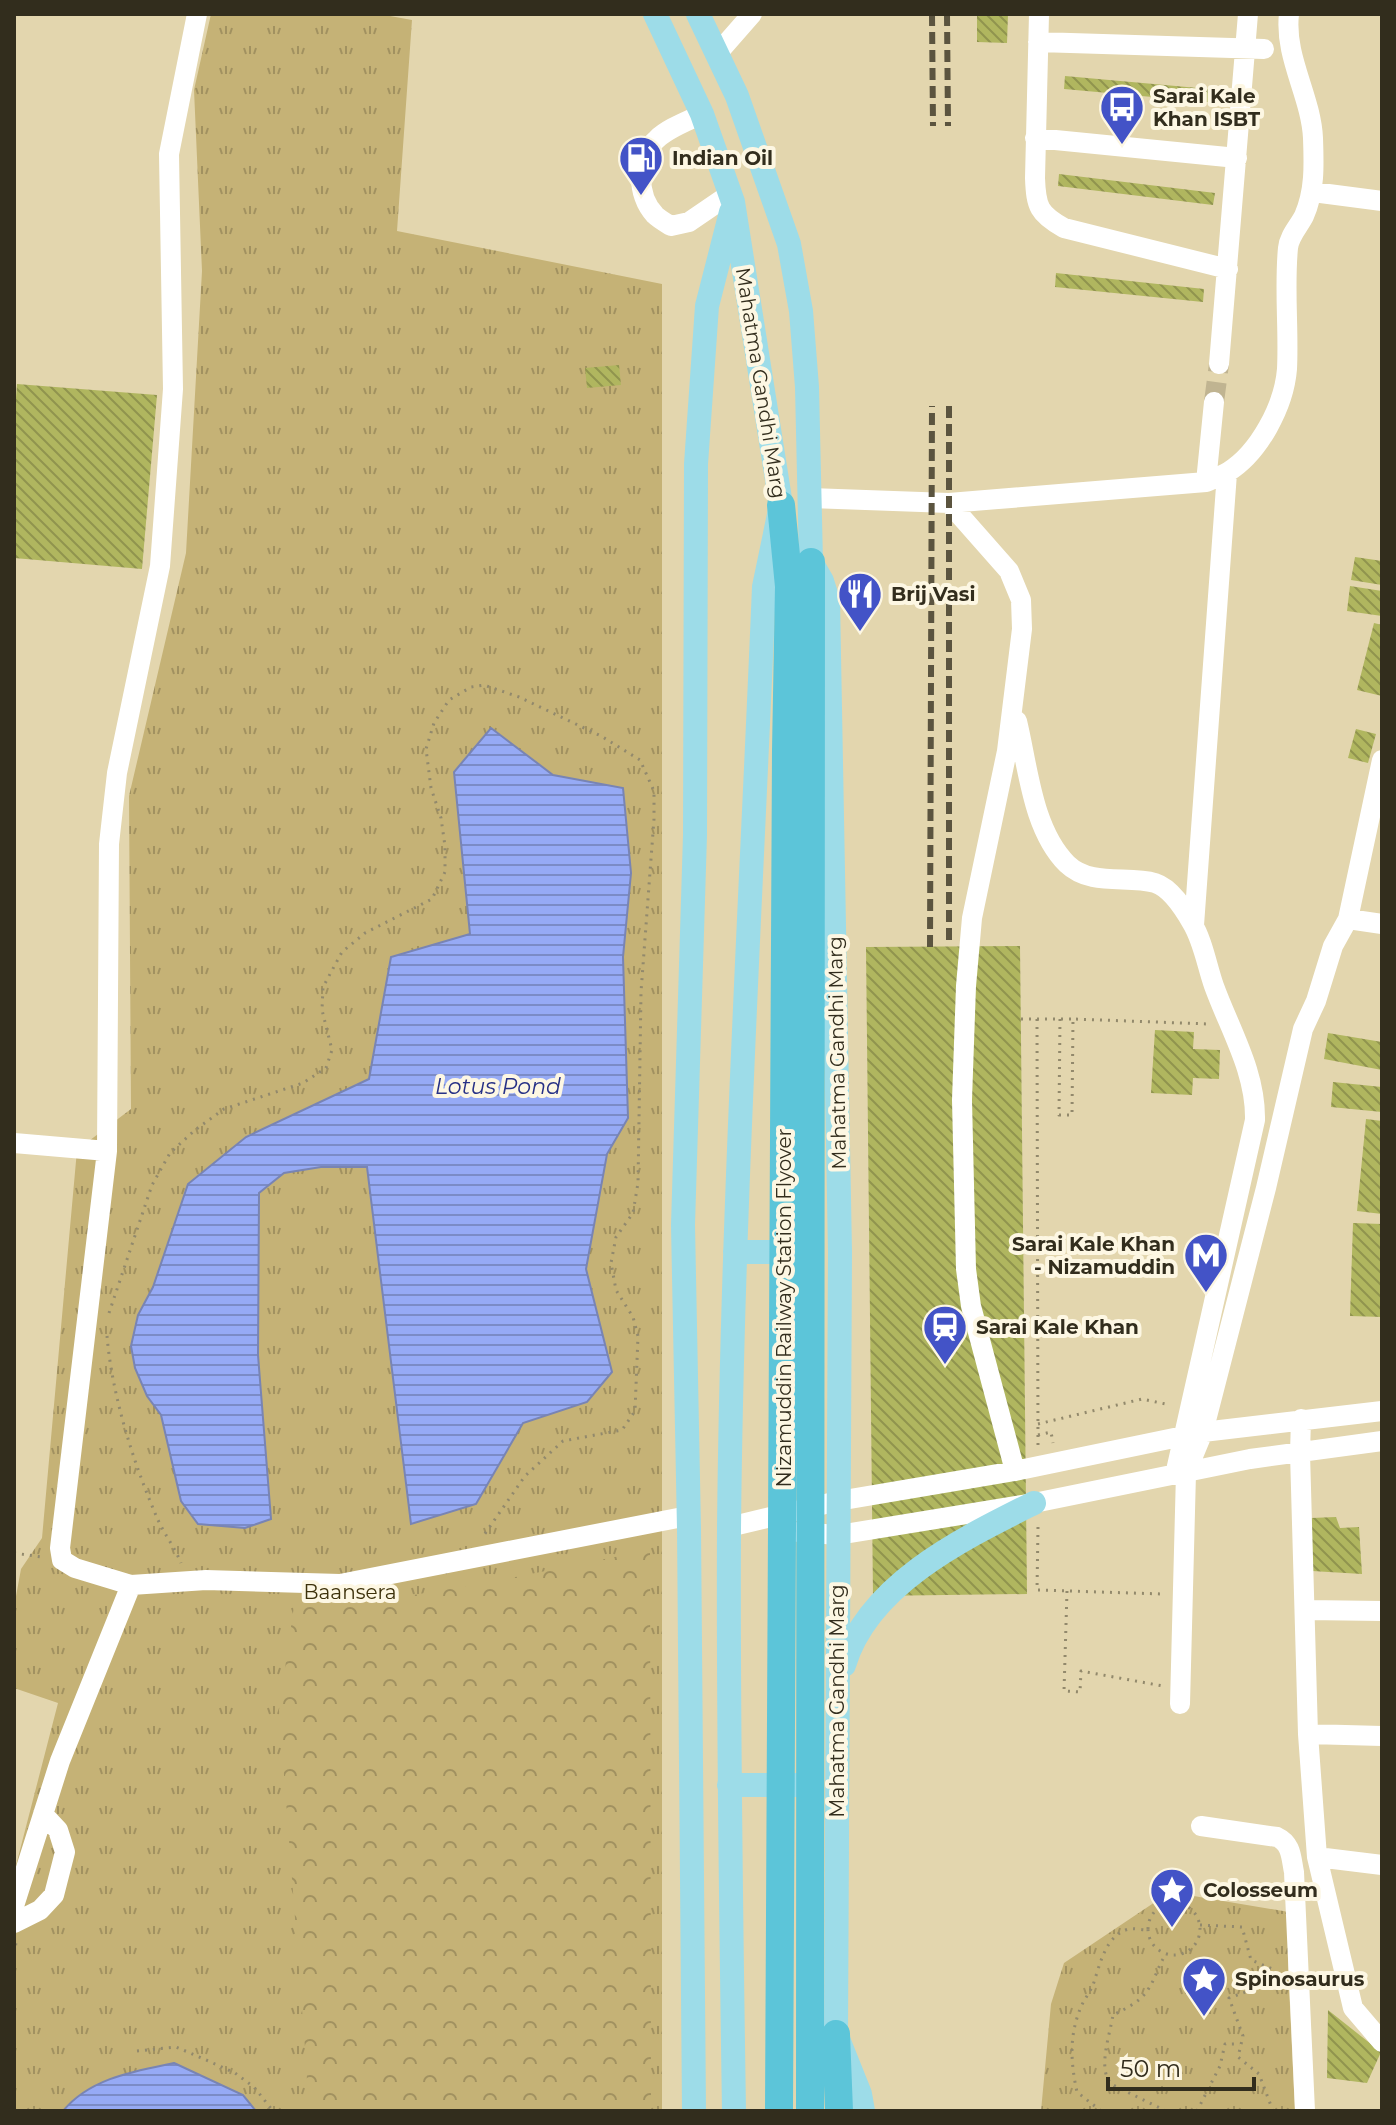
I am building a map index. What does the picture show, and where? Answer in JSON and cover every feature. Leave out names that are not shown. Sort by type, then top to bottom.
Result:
[{"type":"highway","name":"Nizamuddin Railway Station Flyover","points":[[781,505],[798,751],[810,2111]]},
{"type":"highway","name":"Nizamuddin Railway Station Flyover","points":[[779,2111],[798,751],[811,562]]},
{"type":"highway","points":[[836,2034],[839,2111]]},
{"type":"main road","name":"Mahatma Gandhi Marg","points":[[655,14],[702,114],[732,198],[781,505],[764,587],[735,1252],[729,1527],[734,2111]]},
{"type":"main road","name":"Mahatma Gandhi Marg","points":[[698,14],[737,96],[789,244],[801,311],[807,387],[811,562],[826,589],[829,626],[840,1252],[836,2034],[860,2094],[863,2111]]},
{"type":"main road","points":[[694,2111],[683,1225],[695,835],[696,464],[707,306],[732,198]]},
{"type":"main road","points":[[735,1252],[840,1252]]},
{"type":"main road","points":[[837,1685],[849,1646],[865,1619],[899,1585],[965,1538],[1036,1514]]},
{"type":"main road","points":[[729,1785],[837,1785]]},
{"type":"street","points":[[197,14],[169,154],[173,389],[160,566],[117,773],[109,844],[107,1151],[60,1548],[62,1560],[75,1568],[131,1585],[190,1581],[340,1584],[688,1516]]},
{"type":"street","points":[[717,54],[752,14]]},
{"type":"street","points":[[1039,14],[1036,199],[1044,217],[1064,228],[1228,269]]},
{"type":"street","points":[[1219,364],[1237,158],[1255,48],[1248,14]]},
{"type":"street","points":[[810,498],[949,503],[1206,482],[1227,473],[1258,442],[1279,402],[1287,372],[1288,243],[1313,192],[1313,136],[1306,96],[1289,42],[1289,14]]},
{"type":"street","points":[[1038,42],[1255,48]]},
{"type":"street","points":[[702,114],[657,138],[646,152],[641,167],[641,185],[654,214],[671,226],[689,222],[732,198]]},
{"type":"street","points":[[1035,138],[1237,158]]},
{"type":"street","points":[[1313,192],[1382,201]]},
{"type":"street","points":[[1206,482],[1214,402]]},
{"type":"street","points":[[1194,925],[1227,473]]},
{"type":"street","points":[[949,503],[1009,571],[1021,600],[1022,629],[1007,751],[972,918],[962,1100],[966,1269],[971,1306],[1015,1471]]},
{"type":"street","points":[[1013,705],[1039,816],[1051,841],[1067,864],[1083,874],[1156,884],[1169,892],[1194,925],[1254,1088],[1255,1120],[1189,1410],[1193,1434]]},
{"type":"street","points":[[1181,1696],[1183,1595],[1180,1474],[1266,1188],[1303,1029],[1316,1001],[1333,946],[1348,919],[1382,760]]},
{"type":"street","points":[[1348,919],[1382,924]]},
{"type":"street","points":[[14,1143],[107,1151]]},
{"type":"street","points":[[729,1527],[838,1501],[1015,1471],[1193,1434],[1382,1411]]},
{"type":"street","points":[[1301,1419],[1308,1734],[1317,1857],[1353,2008],[1382,2042]]},
{"type":"street","points":[[729,1527],[838,1535],[1036,1514],[1180,1474],[1250,1459],[1382,1441]]},
{"type":"street","points":[[14,1906],[60,1761],[131,1585]]},
{"type":"street","points":[[1306,1610],[1382,1611]]},
{"type":"street","points":[[1308,1734],[1382,1736]]},
{"type":"street","points":[[16,1927],[40,1910],[54,1895],[65,1852],[58,1830],[43,1814]]},
{"type":"street","points":[[1201,1826],[1277,1837],[1290,1848],[1294,1872],[1305,2111]]},
{"type":"street","points":[[1317,1857],[1382,1865]]},
{"type":"street","points":[[1353,2008],[1382,2012]]},
{"type":"path","points":[[190,1581],[146,1489],[109,1362],[106,1326],[118,1283],[152,1185],[170,1153],[224,1109],[303,1083],[326,1068],[332,1050],[322,1010],[323,987],[342,952],[365,933],[432,899],[445,872],[445,846],[441,818],[431,788],[426,749],[434,723],[449,700],[471,687],[484,685],[519,697],[601,736],[640,760],[654,791],[641,992],[638,1183],[633,1213],[616,1237],[611,1263],[616,1290],[633,1317],[638,1336],[635,1411],[622,1430],[563,1441],[525,1476],[477,1543],[485,1556]]},
{"type":"path","points":[[1021,1019],[1230,1025]]},
{"type":"path","points":[[1037,1019],[1038,1450]]},
{"type":"path","points":[[1060,1019],[1059,1115],[1072,1115],[1073,1019]]},
{"type":"path","points":[[1038,1424],[1142,1399],[1189,1410]]},
{"type":"path","points":[[1038,1435],[1051,1432]]},
{"type":"path","points":[[1036,1514],[1037,1590],[1183,1595]]},
{"type":"path","points":[[14,1553],[62,1560]]},
{"type":"path","points":[[1067,1591],[1064,1691],[1080,1692],[1081,1671],[1181,1696]]},
{"type":"path","points":[[1180,1903],[1194,1911],[1200,1925],[1197,1942],[1184,1954],[1166,1954],[1153,1945],[1147,1930],[1151,1915],[1164,1904],[1180,1903]]},
{"type":"path","points":[[1200,1925],[1242,1927],[1251,1960],[1275,1970],[1273,1982],[1229,1998],[1243,2036],[1238,2057],[1259,2074],[1273,2111]]},
{"type":"path","points":[[14,1953],[16,1927]]},
{"type":"path","points":[[1101,2111],[1077,2092],[1071,2049],[1073,2031],[1112,1939],[1128,1929],[1147,1930]]},
{"type":"path","points":[[1166,1954],[1147,1991],[1113,2015],[1103,2070],[1106,2080],[1113,2085],[1166,2111]]},
{"type":"path","points":[[1197,2111],[1220,2066],[1225,2044],[1241,2044]]},
{"type":"path","points":[[137,2051],[176,2047],[204,2059],[235,2073],[254,2087],[273,2111]]},
{"type":"green space","name":"Baansera","points":[[211,14],[379,14],[412,20],[397,231],[662,284],[662,2111],[14,2111],[14,1873],[58,1703],[14,1688],[14,1607],[21,1569],[42,1538],[77,1150],[131,1109],[129,796],[186,553],[202,271],[194,90]]},
{"type":"green space","points":[[650,1550],[651,2111],[305,2111],[307,2074],[279,1710],[294,1606],[355,1605]]},
{"type":"green space","points":[[1170,1892],[1289,1912],[1288,1965],[1295,2111],[1041,2111],[1051,2004],[1064,1963]]},
{"type":"water","name":"Lotus Pond","points":[[491,728],[553,775],[623,788],[631,873],[623,957],[628,1118],[607,1154],[586,1269],[612,1372],[587,1402],[523,1423],[476,1504],[411,1524],[367,1167],[321,1167],[284,1173],[259,1193],[258,1355],[271,1519],[245,1528],[198,1524],[181,1501],[161,1415],[147,1396],[135,1368],[131,1346],[138,1315],[153,1287],[188,1184],[246,1137],[369,1079],[391,957],[470,934],[454,772]]},
{"type":"water","points":[[174,2063],[243,2095],[256,2111],[63,2111],[100,2083]]},
{"type":"building","points":[[977,14],[1008,14],[1007,43],[977,42]]},
{"type":"building","points":[[1065,76],[1220,90],[1219,103],[1064,89]]},
{"type":"building","points":[[1059,174],[1215,193],[1213,205],[1058,186]]},
{"type":"building","points":[[1056,273],[1204,289],[1203,302],[1055,287]]},
{"type":"building","points":[[619,365],[621,385],[587,388],[585,368]]},
{"type":"building","points":[[17,384],[157,395],[142,569],[14,558]]},
{"type":"building","points":[[1355,557],[1382,561],[1382,585],[1351,580]]},
{"type":"building","points":[[1350,586],[1382,591],[1382,616],[1347,611]]},
{"type":"building","points":[[1374,623],[1382,625],[1382,696],[1357,690]]},
{"type":"building","points":[[1356,729],[1376,734],[1368,763],[1348,758]]},
{"type":"building","name":"Sarai Kale Khan","points":[[1020,946],[1027,1594],[873,1596],[866,947]]},
{"type":"building","points":[[1155,1030],[1194,1032],[1193,1049],[1220,1050],[1219,1079],[1193,1078],[1192,1095],[1151,1093]]},
{"type":"building","points":[[1328,1033],[1382,1042],[1382,1070],[1324,1059]]},
{"type":"building","points":[[1333,1082],[1382,1087],[1382,1112],[1331,1107]]},
{"type":"building","points":[[1366,1119],[1382,1121],[1382,1214],[1357,1211]]},
{"type":"building","points":[[1353,1223],[1382,1224],[1382,1317],[1350,1316]]},
{"type":"building","points":[[1336,1517],[1340,1528],[1359,1527],[1362,1574],[1312,1571],[1311,1518]]},
{"type":"building","points":[[1328,2010],[1381,2052],[1367,2083],[1327,2078]]},
{"type":"tunnel","points":[[1214,402],[1219,364]]},
{"type":"railway","points":[[932,14],[933,126]]},
{"type":"railway","points":[[947,14],[948,126]]},
{"type":"railway","points":[[930,947],[932,406]]},
{"type":"railway","points":[[949,406],[949,946]]},
{"type":"place","name":"Sarai Kale Khan ISBT","points":[[1122,146]]},
{"type":"place","name":"Indian Oil","points":[[641,197]]},
{"type":"place","name":"Brij Vasi","points":[[860,633]]},
{"type":"place","name":"Sarai Kale Khan - Nizamuddin","points":[[1206,1294]]},
{"type":"place","name":"Sarai Kale Khan","points":[[945,1366]]},
{"type":"place","name":"Colosseum","points":[[1172,1929]]},
{"type":"place","name":"Spinosaurus","points":[[1204,2018]]}]
